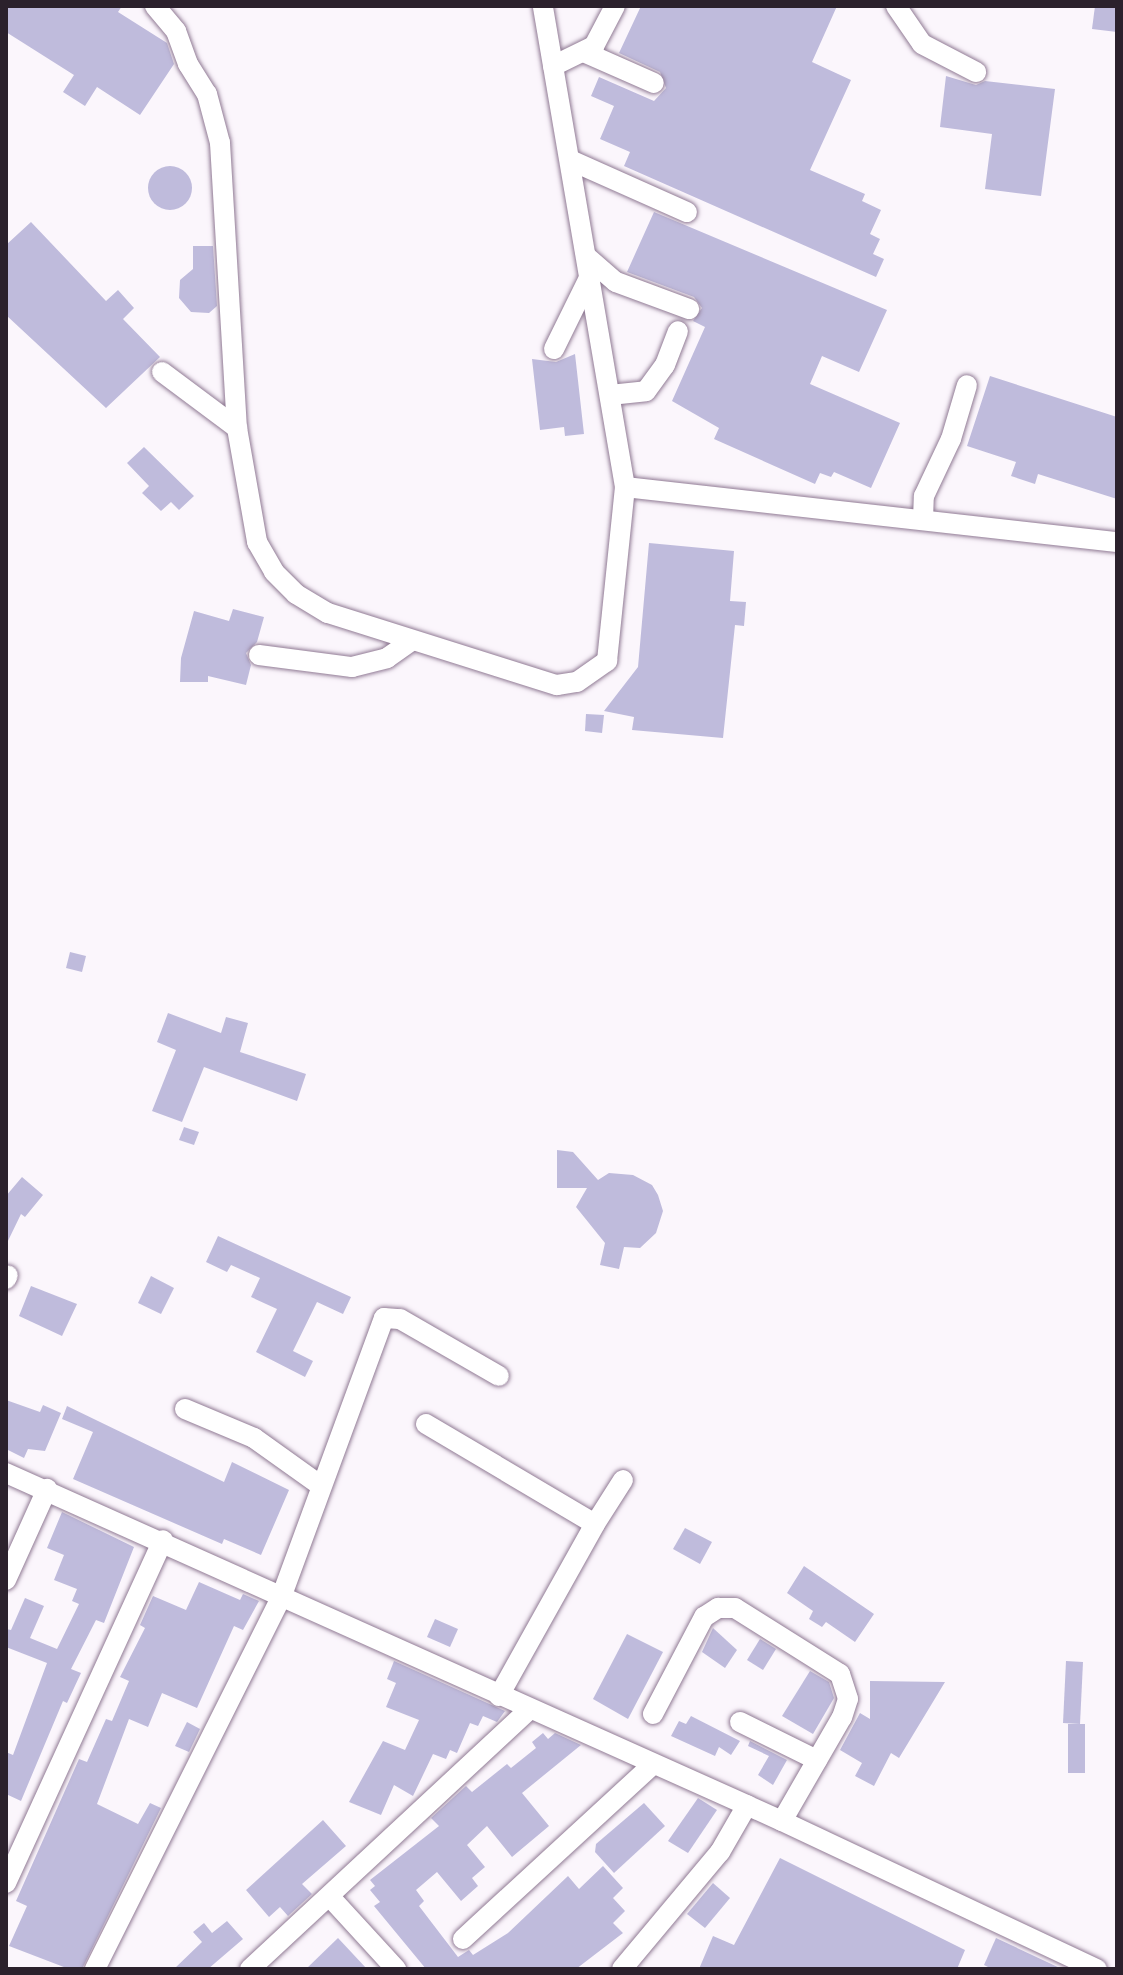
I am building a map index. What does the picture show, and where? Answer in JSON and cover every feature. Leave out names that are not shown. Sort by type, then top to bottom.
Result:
[{"type":"street","points":[[155,6],[176,31],[188,64],[207,94],[220,143],[237,428],[257,542],[274,572],[296,594],[328,613],[535,682],[577,682],[595,673],[612,646],[625,487],[543,6]]},
{"type":"street","points":[[553,66],[586,53],[615,6]]},
{"type":"street","points":[[896,6],[922,44],[976,72]]},
{"type":"street","points":[[586,53],[654,83]]},
{"type":"street","points":[[570,160],[687,212]]},
{"type":"street","points":[[588,266],[616,282],[689,309]]},
{"type":"street","points":[[554,349],[588,266]]},
{"type":"street","points":[[610,395],[646,391],[665,365],[678,331]]},
{"type":"street","points":[[162,372],[237,428]]},
{"type":"street","points":[[923,520],[924,496],[951,439],[967,385]]},
{"type":"street","points":[[625,487],[1117,542]]},
{"type":"street","points":[[259,655],[352,667],[387,658],[411,641]]},
{"type":"street","points":[[95,1969],[282,1595],[384,1318],[400,1319],[499,1376]]},
{"type":"street","points":[[185,1409],[254,1438],[321,1486]]},
{"type":"street","points":[[426,1424],[595,1524]]},
{"type":"street","points":[[6,1473],[163,1540],[529,1710],[747,1805],[1097,1969]]},
{"type":"street","points":[[499,1696],[623,1480]]},
{"type":"street","points":[[6,1580],[47,1489]]},
{"type":"street","points":[[6,1883],[163,1540]]},
{"type":"street","points":[[653,1714],[704,1617],[718,1608],[735,1608],[840,1674],[847,1685],[842,1717],[782,1821]]},
{"type":"street","points":[[250,1969],[529,1710]]},
{"type":"street","points":[[740,1722],[817,1760]]},
{"type":"street","points":[[463,1939],[653,1764]]},
{"type":"street","points":[[622,1969],[720,1852],[747,1805]]},
{"type":"street","points":[[330,1897],[396,1969]]},
{"type":"building","points":[[6,6],[122,6],[118,12],[167,43],[174,64],[140,115],[97,87],[85,106],[63,92],[74,75],[6,32]]},
{"type":"building","points":[[641,6],[837,6],[812,62],[851,80],[810,170],[865,194],[862,201],[881,210],[870,234],[880,239],[873,254],[884,259],[876,277],[624,166],[630,152],[600,139],[614,106],[591,96],[599,77],[654,101],[666,88],[660,72],[619,53]]},
{"type":"building","points":[[1095,6],[1117,6],[1117,32],[1092,29]]},
{"type":"building","points":[[946,76],[976,85],[985,81],[1055,89],[1041,196],[985,189],[992,134],[940,127]]},
{"type":"building","points":[[170,166],[185,173],[192,188],[185,203],[170,210],[155,203],[148,188],[155,173]]},
{"type":"building","points":[[654,212],[887,310],[859,372],[822,356],[810,384],[900,423],[871,488],[834,472],[831,477],[820,473],[815,484],[714,439],[719,428],[672,401],[705,327],[693,321],[702,308],[694,297],[627,272]]},
{"type":"building","points":[[31,222],[106,301],[118,290],[134,308],[123,319],[160,357],[106,408],[6,315],[6,245]]},
{"type":"building","points":[[193,246],[213,246],[217,306],[209,313],[191,312],[179,298],[180,280],[193,269]]},
{"type":"building","points":[[575,354],[584,434],[565,436],[564,427],[540,430],[532,359],[556,362]]},
{"type":"building","points":[[990,376],[1117,417],[1117,499],[1038,474],[1035,484],[1011,476],[1016,462],[967,446]]},
{"type":"building","points":[[144,447],[194,496],[179,510],[171,502],[161,511],[142,493],[149,486],[127,463]]},
{"type":"building","points":[[649,543],[734,551],[730,601],[746,602],[744,626],[735,625],[723,738],[632,730],[634,717],[604,711],[638,667]]},
{"type":"building","points":[[233,609],[264,617],[257,642],[246,653],[251,665],[246,685],[208,676],[208,682],[180,682],[181,658],[194,611],[229,621]]},
{"type":"building","points":[[586,714],[604,715],[602,733],[585,731]]},
{"type":"building","points":[[70,952],[86,956],[82,972],[66,968]]},
{"type":"building","points":[[168,1013],[221,1033],[226,1017],[248,1023],[240,1052],[306,1074],[297,1101],[204,1067],[182,1122],[152,1111],[176,1050],[157,1042]]},
{"type":"building","points":[[184,1127],[199,1132],[194,1145],[179,1140]]},
{"type":"building","points":[[557,1150],[573,1152],[598,1180],[609,1173],[633,1175],[652,1185],[658,1195],[663,1211],[656,1233],[640,1248],[624,1247],[619,1269],[600,1265],[605,1243],[576,1207],[587,1188],[557,1188]]},
{"type":"building","points":[[22,1177],[43,1195],[25,1217],[21,1214],[6,1245],[6,1196]]},
{"type":"building","points":[[218,1236],[351,1297],[343,1314],[317,1302],[293,1351],[313,1361],[305,1377],[256,1352],[277,1309],[251,1297],[260,1278],[231,1265],[227,1272],[206,1262]]},
{"type":"building","points":[[151,1276],[174,1288],[161,1314],[138,1303]]},
{"type":"building","points":[[31,1286],[77,1304],[62,1336],[19,1316]]},
{"type":"building","points":[[6,1400],[40,1412],[43,1405],[61,1413],[45,1451],[28,1449],[24,1458],[6,1449]]},
{"type":"building","points":[[67,1406],[224,1482],[232,1462],[289,1490],[261,1555],[224,1539],[222,1544],[73,1479],[93,1432],[62,1419]]},
{"type":"building","points":[[62,1512],[134,1547],[104,1623],[96,1620],[71,1669],[81,1673],[67,1703],[63,1701],[21,1801],[6,1794],[6,1752],[13,1755],[47,1663],[6,1647],[6,1629],[11,1630],[25,1598],[44,1606],[30,1638],[57,1649],[79,1604],[72,1601],[77,1589],[54,1580],[64,1555],[47,1548]]},
{"type":"building","points":[[685,1528],[712,1542],[700,1564],[673,1549]]},
{"type":"building","points":[[804,1566],[874,1614],[855,1642],[826,1622],[822,1627],[809,1619],[813,1611],[787,1593]]},
{"type":"building","points":[[199,1582],[240,1600],[243,1594],[259,1601],[243,1630],[234,1626],[197,1708],[162,1693],[148,1727],[129,1719],[97,1804],[138,1824],[150,1803],[161,1808],[82,1969],[69,1969],[9,1946],[27,1906],[16,1901],[79,1759],[87,1762],[106,1719],[112,1721],[129,1681],[120,1677],[145,1628],[140,1625],[153,1596],[186,1610]]},
{"type":"building","points":[[435,1619],[458,1629],[450,1647],[427,1637]]},
{"type":"building","points":[[713,1628],[737,1650],[725,1668],[702,1652]]},
{"type":"building","points":[[627,1634],[663,1652],[628,1719],[593,1699]]},
{"type":"building","points":[[760,1639],[776,1649],[763,1670],[747,1660]]},
{"type":"building","points":[[394,1661],[505,1711],[497,1722],[483,1716],[478,1726],[470,1723],[457,1753],[450,1750],[446,1759],[433,1754],[413,1796],[394,1785],[381,1815],[349,1802],[383,1741],[405,1750],[419,1720],[386,1707],[396,1683],[387,1679]]},
{"type":"building","points":[[1066,1661],[1083,1662],[1080,1724],[1063,1723]]},
{"type":"building","points":[[810,1671],[829,1682],[834,1698],[813,1734],[782,1716]]},
{"type":"building","points":[[870,1681],[945,1682],[899,1758],[891,1753],[874,1786],[855,1776],[862,1763],[840,1750],[860,1713],[870,1719]]},
{"type":"building","points":[[691,1716],[740,1741],[731,1755],[719,1747],[715,1756],[671,1736],[679,1721],[686,1724]]},
{"type":"building","points":[[187,1722],[200,1729],[189,1752],[175,1746]]},
{"type":"building","points":[[1068,1724],[1085,1724],[1085,1773],[1068,1773]]},
{"type":"building","points":[[543,1733],[548,1739],[555,1733],[581,1745],[522,1793],[549,1826],[512,1857],[487,1826],[467,1845],[485,1867],[472,1878],[478,1886],[461,1901],[437,1872],[416,1890],[424,1901],[419,1906],[458,1957],[469,1950],[473,1955],[508,1933],[568,1876],[579,1889],[603,1866],[623,1888],[613,1898],[625,1911],[613,1923],[623,1933],[576,1969],[426,1969],[374,1906],[380,1902],[370,1890],[375,1886],[370,1880],[439,1826],[431,1818],[466,1786],[472,1792],[507,1764],[511,1768],[536,1748],[532,1742]]},
{"type":"building","points":[[750,1741],[787,1760],[773,1785],[758,1775],[769,1756],[748,1746]]},
{"type":"building","points":[[698,1798],[717,1810],[688,1853],[668,1841]]},
{"type":"building","points":[[644,1803],[665,1826],[614,1873],[595,1852],[596,1844]]},
{"type":"building","points":[[323,1820],[346,1846],[302,1884],[312,1894],[288,1916],[280,1907],[269,1917],[246,1890]]},
{"type":"building","points":[[780,1858],[965,1950],[957,1969],[699,1969],[713,1936],[734,1945]]},
{"type":"building","points":[[713,1883],[730,1898],[705,1928],[687,1914]]},
{"type":"building","points":[[227,1921],[243,1939],[208,1969],[174,1969],[202,1942],[193,1932],[204,1923],[212,1933]]},
{"type":"building","points":[[338,1938],[367,1969],[306,1969]]},
{"type":"building","points":[[996,1938],[1062,1969],[992,1969],[984,1965]]}]
